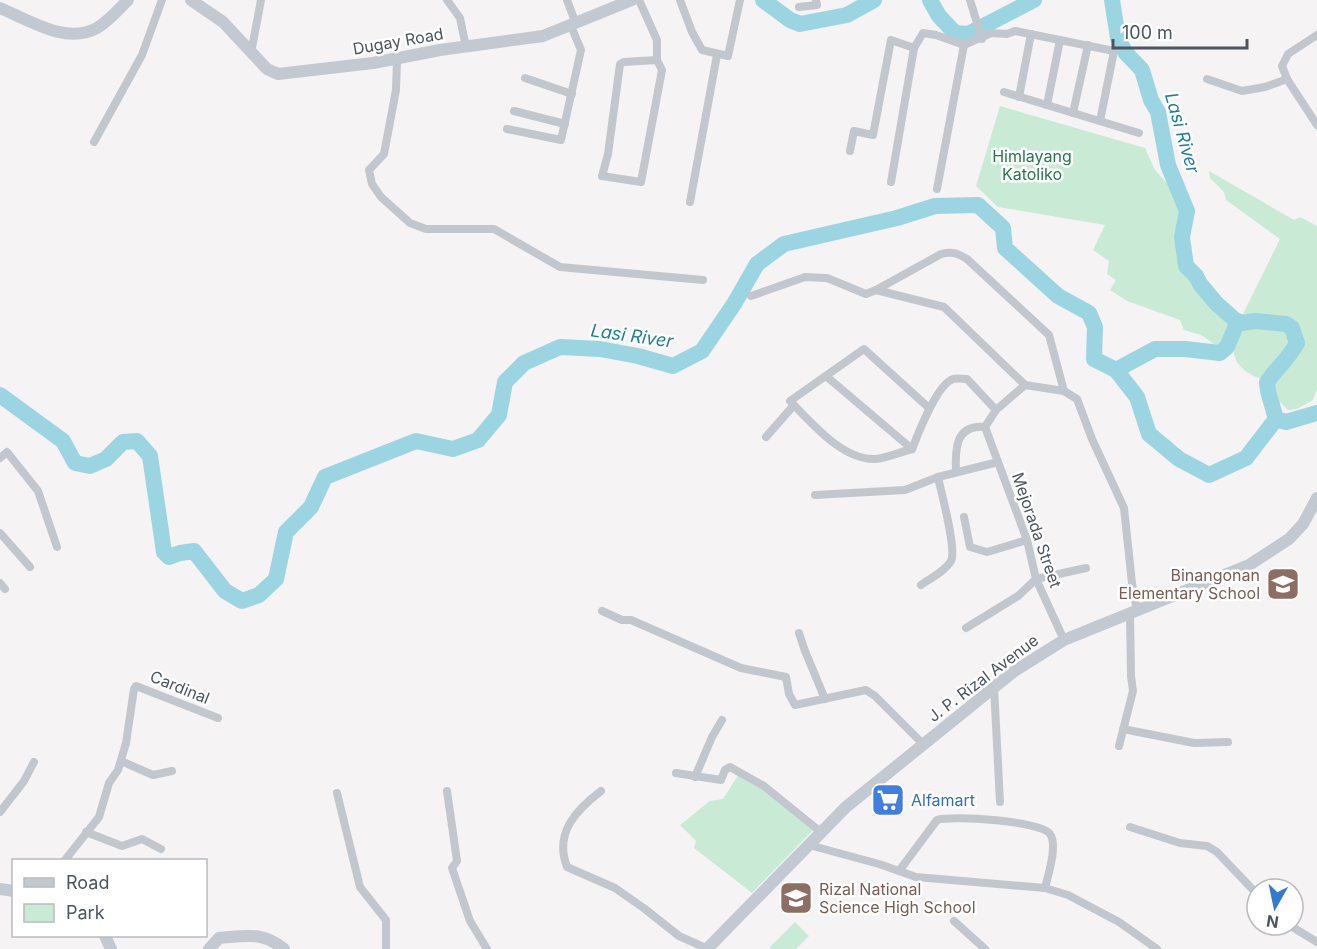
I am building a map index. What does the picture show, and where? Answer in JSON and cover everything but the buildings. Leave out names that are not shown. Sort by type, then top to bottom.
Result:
[{"type":"main road","points":[[0,8],[55,32],[72,34],[96,28],[128,0]]},
{"type":"main road","name":"Dugay Road","points":[[193,1],[223,22],[267,69],[278,74],[397,60],[414,55],[543,36],[632,0]]},
{"type":"main road","name":"J. P. Rizal Avenue","points":[[708,949],[846,807],[1021,667],[1064,640],[1249,565],[1289,539],[1303,524],[1317,498]]},
{"type":"main road","points":[[208,949],[219,938],[253,935],[272,939],[284,949]]},
{"type":"street","points":[[94,142],[142,54],[162,0]]},
{"type":"street","points":[[251,53],[261,0]]},
{"type":"street","points":[[447,0],[460,18],[466,47]]},
{"type":"street","points":[[507,129],[561,140],[581,51],[567,0]]},
{"type":"street","points":[[639,0],[657,40],[657,60],[662,70],[641,182],[602,176],[608,154],[620,64],[657,60]]},
{"type":"street","points":[[680,0],[702,51],[728,56],[740,0]]},
{"type":"street","points":[[799,7],[817,5],[816,0]]},
{"type":"street","points":[[970,0],[982,37]]},
{"type":"street","points":[[891,182],[914,48],[923,33],[964,45],[991,33],[1015,32],[1114,51],[1100,121]]},
{"type":"street","points":[[1019,97],[1031,34]]},
{"type":"street","points":[[1316,38],[1288,54],[1282,66],[1287,79],[1317,125]]},
{"type":"street","points":[[850,151],[854,131],[873,135],[891,40],[914,48]]},
{"type":"street","points":[[1047,105],[1060,40]]},
{"type":"street","points":[[937,189],[964,45]]},
{"type":"street","points":[[1073,113],[1088,45]]},
{"type":"street","points":[[690,202],[717,55]]},
{"type":"street","points":[[397,60],[396,90],[384,154],[369,170],[372,184],[398,215],[426,229],[494,229],[560,267],[703,280]]},
{"type":"street","points":[[525,78],[572,94]]},
{"type":"street","points":[[1207,79],[1242,91],[1264,87],[1287,79]]},
{"type":"street","points":[[1004,92],[1139,133]]},
{"type":"street","points":[[514,111],[565,124]]},
{"type":"street","points":[[751,296],[805,277],[827,278],[866,294],[934,257],[951,251],[967,259],[1049,335],[1064,391]]},
{"type":"street","points":[[876,290],[944,307],[1025,385],[1064,391],[1077,399],[1092,439],[1124,508],[1134,612],[1133,692],[1119,746]]},
{"type":"street","points":[[912,449],[874,459],[853,455],[840,448],[790,402],[864,349],[929,408]]},
{"type":"street","points":[[826,376],[912,449]]},
{"type":"street","points":[[912,449],[929,408],[951,380],[967,379],[996,410]]},
{"type":"street","points":[[956,472],[956,447],[960,436],[971,428],[985,427],[996,410],[1025,385]]},
{"type":"street","points":[[766,436],[794,405]]},
{"type":"street","name":"Mejorada Street","points":[[985,427],[1027,540],[1036,579],[1064,640]]},
{"type":"street","points":[[0,458],[7,452],[38,491],[57,547]]},
{"type":"street","points":[[815,495],[905,490],[938,477],[998,462]]},
{"type":"street","points":[[921,585],[947,567],[953,556],[938,477]]},
{"type":"street","points":[[964,517],[970,547],[987,552],[1027,540]]},
{"type":"street","points":[[0,533],[30,567]]},
{"type":"street","points":[[966,628],[1018,596],[1036,579],[1086,568]]},
{"type":"street","points":[[602,611],[622,620],[631,620],[741,668],[786,678],[789,694],[795,705],[866,690],[875,696],[923,744]]},
{"type":"street","points":[[800,633],[825,699]]},
{"type":"street","name":"Cardinal","points":[[66,859],[99,817],[110,783],[118,770],[126,743],[136,686],[218,718]]},
{"type":"street","points":[[994,687],[1000,802]]},
{"type":"street","points":[[695,777],[722,720]]},
{"type":"street","points":[[1123,729],[1187,743],[1228,742]]},
{"type":"street","points":[[121,761],[153,775],[172,771]]},
{"type":"street","points":[[0,812],[24,781],[34,762]]},
{"type":"street","points":[[676,773],[721,780],[725,770],[730,767],[764,786],[822,832]]},
{"type":"street","points":[[601,790],[572,818],[562,846],[567,867],[615,888],[679,936],[708,949]]},
{"type":"street","points":[[447,791],[457,861],[452,868],[470,921],[487,949]]},
{"type":"street","points":[[337,793],[360,887],[386,920],[386,949]]},
{"type":"street","points":[[899,871],[937,820],[953,818],[998,820],[1033,827],[1051,834],[1053,849],[1045,888]]},
{"type":"street","points":[[1130,827],[1180,843],[1207,846],[1217,852],[1245,881]]},
{"type":"street","points":[[86,832],[122,846],[142,839],[161,849]]},
{"type":"street","points":[[809,845],[916,877],[1045,888],[1080,900],[1119,922],[1157,949]]},
{"type":"street","points":[[954,921],[985,949]]},
{"type":"green space","name":"Himlayang Katoliko","points":[[1000,106],[1145,148],[1155,170],[1173,190],[1179,201],[1180,235],[1186,269],[1230,322],[1238,324],[1280,239],[1226,200],[1224,192],[1210,178],[1209,171],[1294,220],[1300,217],[1317,226],[1317,389],[1313,400],[1297,409],[1288,410],[1275,397],[1273,381],[1249,374],[1239,365],[1234,354],[1234,339],[1227,338],[1221,349],[1201,335],[1184,330],[1180,320],[1127,301],[1110,290],[1116,280],[1107,274],[1109,261],[1093,250],[1105,225],[998,207],[976,186]]},
{"type":"green space","points":[[739,774],[752,781],[814,829],[752,893],[694,848],[696,841],[680,825],[710,801],[723,799]]},
{"type":"green space","points":[[795,922],[809,936],[796,949],[771,949],[770,947]]},
{"type":"waterway","name":"Lasi River","points":[[763,0],[790,20],[800,24],[847,15],[874,0]]},
{"type":"waterway","name":"Lasi River","points":[[930,0],[939,16],[955,33],[968,34],[1034,0]]},
{"type":"waterway","name":"Lasi River","points":[[1112,0],[1118,38],[1125,52],[1142,70],[1151,100],[1158,112],[1168,165],[1187,211],[1182,237],[1186,266],[1216,303],[1235,320],[1242,323],[1255,321],[1286,324],[1292,328],[1297,343],[1267,382],[1276,419],[1286,422],[1317,413]]},
{"type":"waterway","name":"Lasi River","points":[[0,395],[63,441],[75,463],[90,466],[106,459],[123,442],[137,441],[150,456],[164,552],[169,557],[194,551],[225,591],[242,601],[259,595],[276,579],[286,532],[311,507],[325,477],[416,441],[453,449],[478,440],[499,415],[505,382],[524,363],[560,347],[600,349],[638,356],[673,366],[702,351],[734,304],[757,264],[784,244],[897,218],[935,206],[978,205],[1003,228],[1005,248],[1058,296],[1089,313],[1095,327],[1094,359],[1116,370],[1137,397],[1149,434],[1179,459],[1209,475],[1246,458],[1276,419]]},
{"type":"waterway","points":[[1116,370],[1155,349],[1185,349],[1220,353],[1227,347],[1238,321]]},
{"type":"place","name":"Binangonan Elementary School","points":[[1283,584]]},
{"type":"place","name":"Alfamart","points":[[888,800]]},
{"type":"place","name":"Rizal National Science High School","points":[[796,898]]}]
